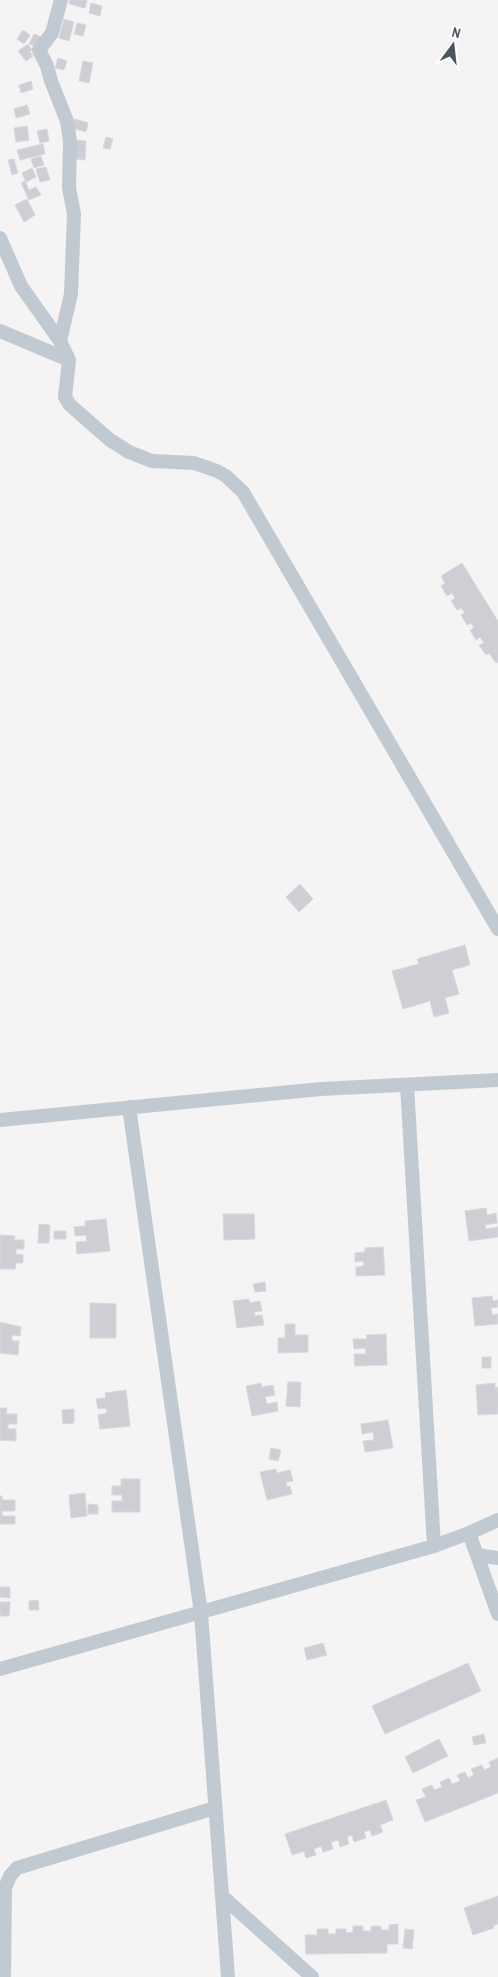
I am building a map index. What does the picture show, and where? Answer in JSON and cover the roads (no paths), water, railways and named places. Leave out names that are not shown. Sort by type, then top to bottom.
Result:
[{"type":"street","points":[[60,341],[70,299],[71,285],[74,214],[70,188],[70,142],[67,121],[47,66],[39,50],[52,33],[61,0]]},
{"type":"street","points":[[0,238],[21,286],[60,341],[69,360],[65,397],[67,401],[110,440],[129,452],[152,461],[194,463],[226,476],[243,492],[498,928]]},
{"type":"street","points":[[0,331],[69,360]]},
{"type":"street","points":[[0,1120],[321,1089],[498,1080]]},
{"type":"street","points":[[407,1085],[434,1546]]},
{"type":"street","points":[[129,1107],[201,1613],[228,1977]]},
{"type":"street","points":[[0,1669],[434,1546],[498,1520]]},
{"type":"street","points":[[469,1533],[498,1614]]},
{"type":"street","points":[[477,1555],[498,1558]]},
{"type":"street","points":[[4,1977],[5,1888],[10,1876],[17,1868],[215,1808]]},
{"type":"street","points":[[223,1897],[312,1977]]}]
